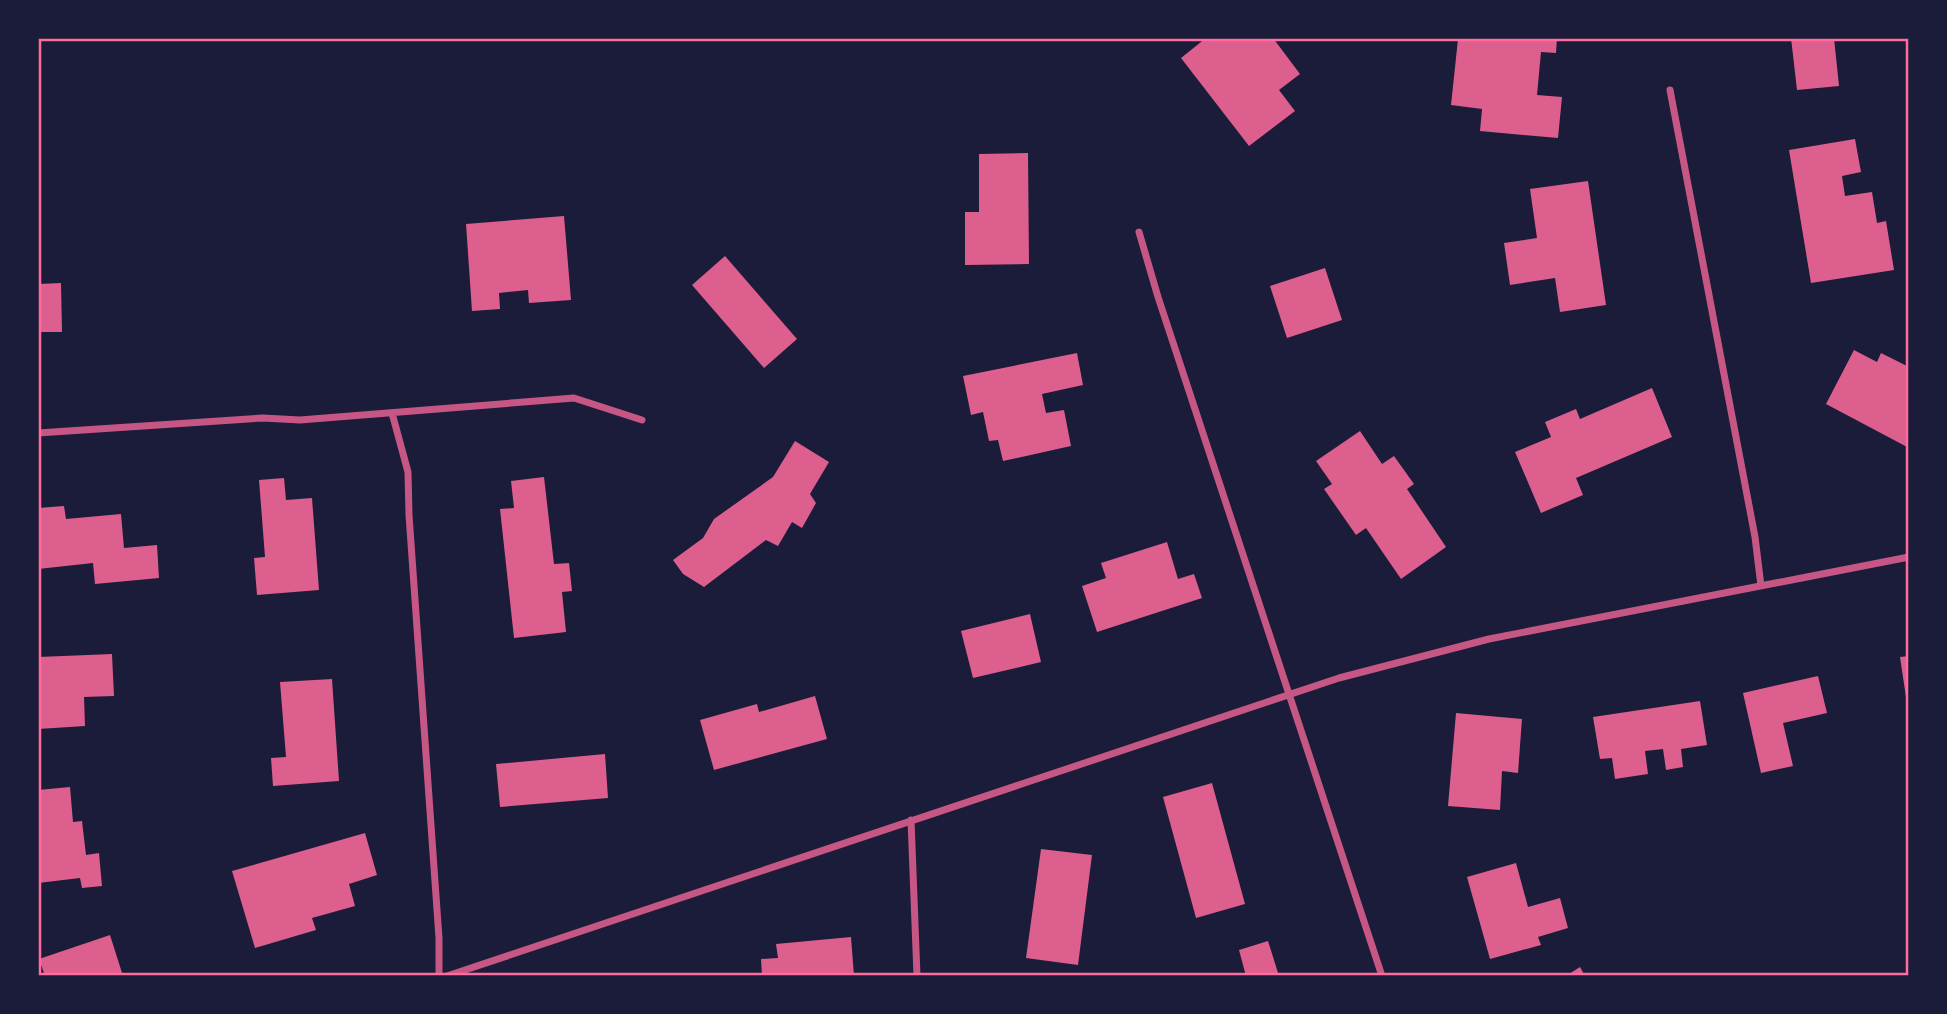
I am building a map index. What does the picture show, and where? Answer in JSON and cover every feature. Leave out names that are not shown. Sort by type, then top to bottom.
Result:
[{"type":"street","points":[[1670,90],[1755,537],[1761,586]]},
{"type":"street","points":[[1139,232],[1382,975]]},
{"type":"street","points":[[38,433],[263,418],[300,420],[574,398],[642,420]]},
{"type":"street","points":[[392,413],[408,472],[439,938],[439,975]]},
{"type":"street","points":[[447,975],[1339,678],[1489,639],[1909,557]]},
{"type":"street","points":[[911,820],[917,975]]},
{"type":"building","points":[[1206,38],[1273,38],[1300,74],[1279,90],[1295,111],[1249,146],[1181,58]]},
{"type":"building","points":[[1557,38],[1556,53],[1541,52],[1537,95],[1562,97],[1558,138],[1480,131],[1482,109],[1451,105],[1458,39]]},
{"type":"building","points":[[1791,38],[1834,38],[1839,86],[1797,90]]},
{"type":"building","points":[[1855,139],[1861,172],[1842,176],[1845,196],[1872,192],[1877,223],[1886,221],[1894,270],[1811,283],[1789,150]]},
{"type":"building","points":[[1028,153],[1029,264],[965,265],[965,212],[979,212],[979,154]]},
{"type":"building","points":[[1588,181],[1606,305],[1560,312],[1555,278],[1510,285],[1504,243],[1537,238],[1530,189]]},
{"type":"building","points":[[564,216],[571,300],[529,303],[528,290],[499,293],[500,309],[472,311],[466,224]]},
{"type":"building","points":[[725,256],[797,339],[764,368],[692,285]]},
{"type":"building","points":[[1325,268],[1342,320],[1287,338],[1270,286]]},
{"type":"building","points":[[61,283],[62,332],[38,332],[38,284]]},
{"type":"building","points":[[1854,350],[1877,362],[1881,353],[1909,367],[1909,448],[1826,404]]},
{"type":"building","points":[[1077,353],[1083,385],[1042,394],[1046,413],[1064,410],[1071,446],[1003,461],[998,440],[989,441],[983,412],[971,415],[963,376]]},
{"type":"building","points":[[1652,388],[1672,437],[1576,478],[1583,495],[1541,513],[1515,452],[1551,437],[1545,422],[1576,409],[1580,419]]},
{"type":"building","points":[[1360,431],[1382,464],[1394,456],[1414,484],[1407,489],[1446,547],[1401,579],[1366,528],[1356,535],[1324,489],[1332,484],[1316,461]]},
{"type":"building","points":[[795,441],[829,462],[810,494],[816,503],[802,528],[792,522],[778,546],[766,540],[704,587],[683,574],[673,560],[703,538],[714,519],[773,477]]},
{"type":"building","points":[[544,477],[554,564],[569,563],[572,591],[562,592],[566,632],[514,638],[500,509],[514,508],[511,481]]},
{"type":"building","points":[[284,478],[286,500],[312,498],[319,590],[257,595],[254,558],[265,557],[259,480]]},
{"type":"building","points":[[64,506],[66,519],[121,514],[124,548],[157,545],[159,578],[95,584],[93,563],[38,569],[38,508]]},
{"type":"building","points":[[1167,542],[1178,579],[1194,574],[1202,598],[1097,632],[1082,586],[1106,578],[1101,563]]},
{"type":"building","points":[[1030,614],[1041,662],[973,678],[961,631]]},
{"type":"building","points":[[112,654],[114,696],[84,697],[85,726],[38,729],[38,657]]},
{"type":"building","points":[[1909,656],[1909,704],[1907,704],[1900,657]]},
{"type":"building","points":[[1818,676],[1827,713],[1783,723],[1793,766],[1761,773],[1743,693]]},
{"type":"building","points":[[332,679],[339,781],[273,786],[271,758],[286,757],[280,682]]},
{"type":"building","points":[[815,696],[827,739],[714,770],[700,720],[757,704],[759,712]]},
{"type":"building","points":[[1700,701],[1707,745],[1681,749],[1683,767],[1666,770],[1663,749],[1645,751],[1648,774],[1615,779],[1612,758],[1600,759],[1593,717]]},
{"type":"building","points":[[1456,713],[1522,719],[1518,773],[1502,771],[1500,810],[1448,806]]},
{"type":"building","points":[[605,754],[608,798],[500,807],[496,764]]},
{"type":"building","points":[[1212,783],[1245,904],[1196,918],[1163,797]]},
{"type":"building","points":[[70,787],[73,822],[82,821],[86,855],[99,853],[102,886],[82,888],[80,878],[38,883],[38,790]]},
{"type":"building","points":[[365,833],[377,875],[349,884],[355,906],[312,918],[316,930],[255,948],[232,871]]},
{"type":"building","points":[[1041,849],[1092,855],[1078,965],[1026,958]]},
{"type":"building","points":[[1516,863],[1528,907],[1560,898],[1568,928],[1538,937],[1541,945],[1490,959],[1467,877]]},
{"type":"building","points":[[110,935],[123,976],[45,976],[39,959]]},
{"type":"building","points":[[851,937],[854,976],[762,976],[761,959],[778,958],[776,944]]},
{"type":"building","points":[[1268,941],[1279,976],[1246,976],[1239,950]]},
{"type":"building","points":[[1580,967],[1585,976],[1566,976]]}]
